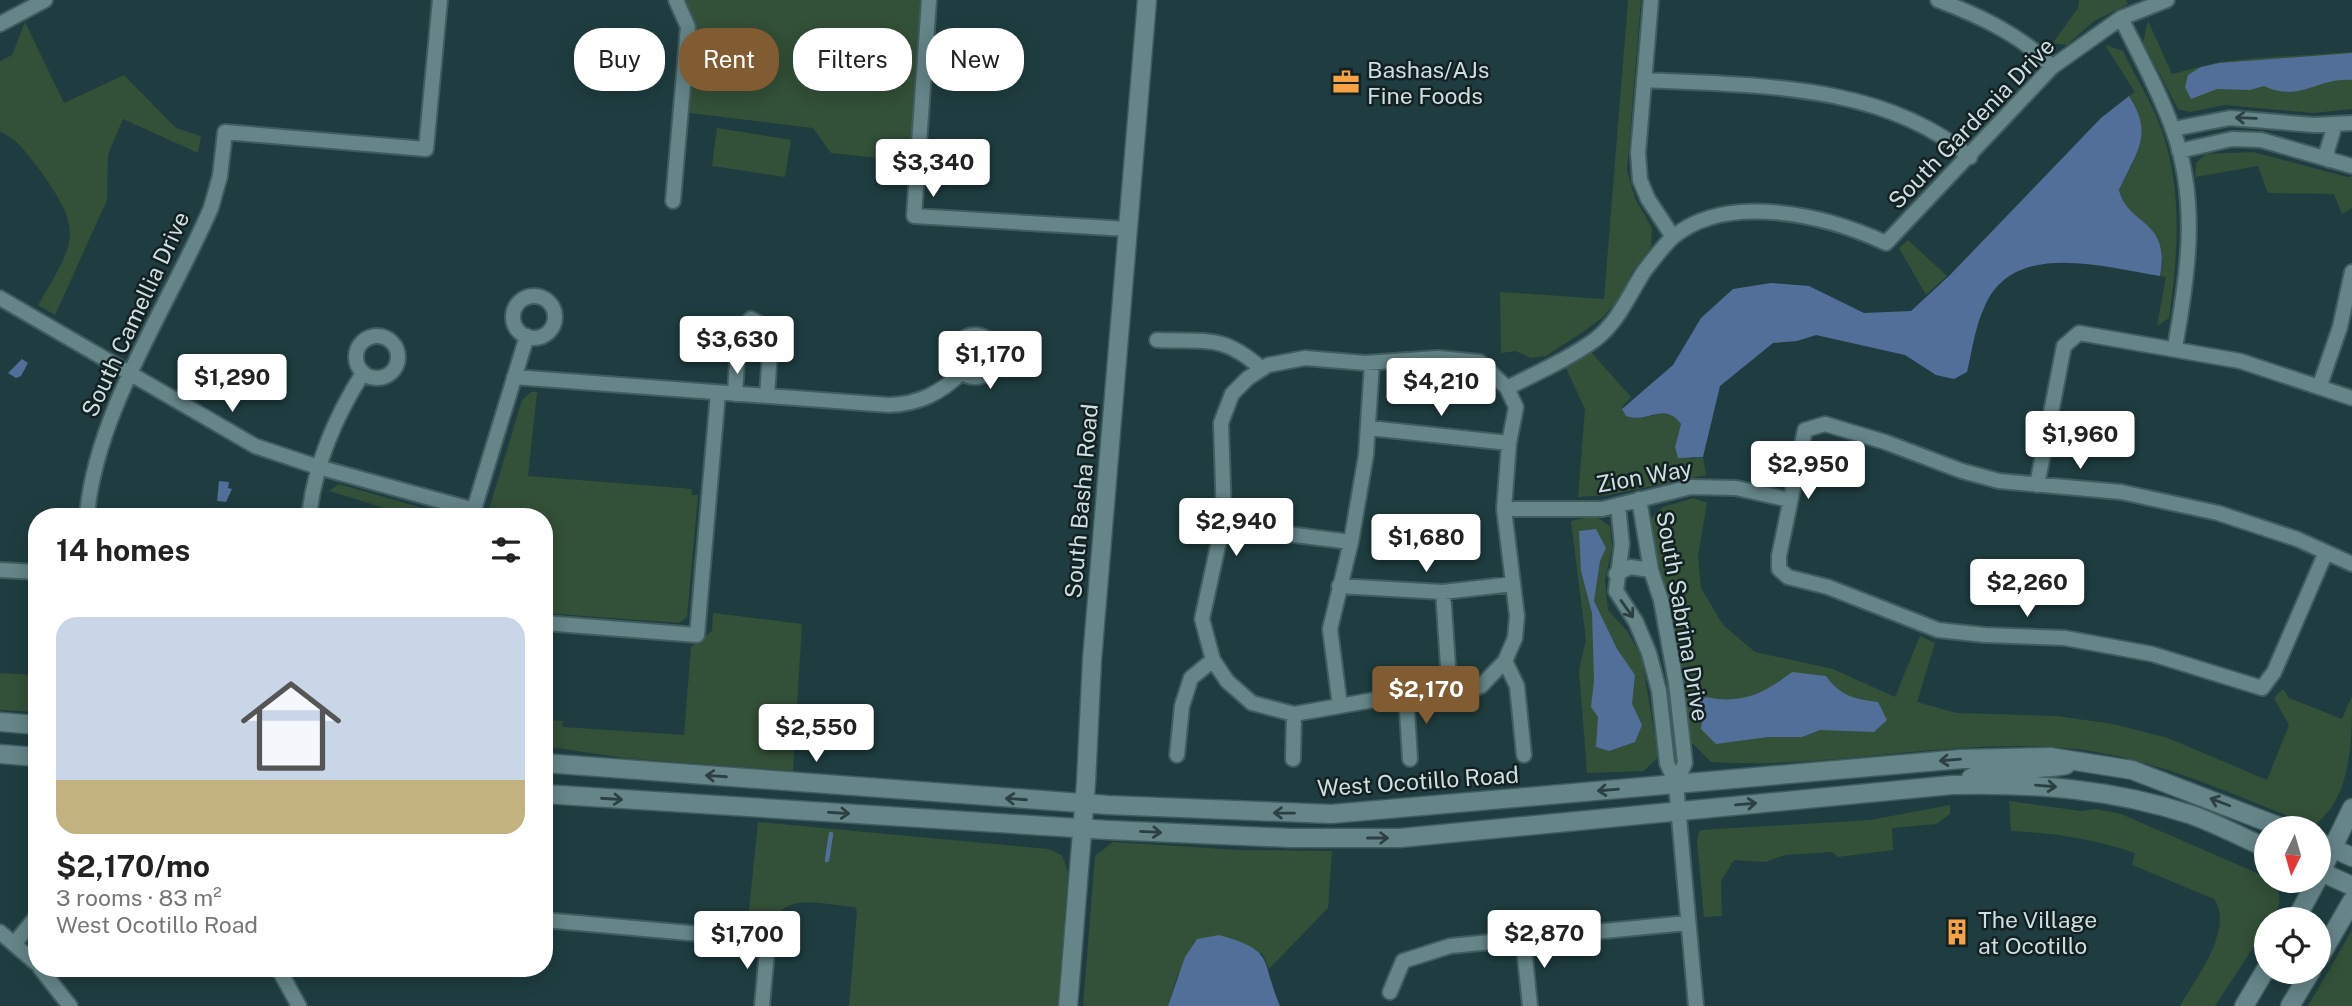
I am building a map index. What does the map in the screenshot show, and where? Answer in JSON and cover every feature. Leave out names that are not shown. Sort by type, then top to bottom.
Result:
[{"type":"main road","name":"South Basha Road","points":[[1068,1006],[1083,828],[1092,660],[1147,0]]},
{"type":"main road","points":[[0,722],[28,724]]},
{"type":"main road","points":[[0,754],[28,756]]},
{"type":"main road","name":"West Ocotillo Road","points":[[553,764],[1084,804],[1331,814],[1962,759],[2050,757],[2132,770],[2254,817]]},
{"type":"main road","points":[[1965,785],[1982,772],[2041,770],[2080,762]]},
{"type":"main road","points":[[553,795],[1083,828],[1291,838],[1399,838],[2010,783],[2075,789],[2143,800],[2195,816],[2254,843]]},
{"type":"main road","points":[[2331,838],[2352,808]]},
{"type":"main road","points":[[2331,847],[2352,857]]},
{"type":"main road","points":[[2331,879],[2352,886]]},
{"type":"main road","points":[[2331,937],[2352,901]]},
{"type":"main road","points":[[2244,1006],[2257,984]]},
{"type":"main road","points":[[2290,1006],[2303,984]]},
{"type":"street","points":[[0,24],[46,0]]},
{"type":"street","name":"South Camellia Drive","points":[[89,508],[100,447],[131,375],[211,208],[220,176],[225,132],[426,149],[440,0]]},
{"type":"street","points":[[673,201],[688,27],[678,6],[692,0]]},
{"type":"street","points":[[929,0],[914,216],[1128,229]]},
{"type":"street","points":[[1507,388],[1597,338],[1623,310],[1645,271],[1673,237],[1648,199],[1640,180],[1639,153],[1651,0]]},
{"type":"street","points":[[1938,0],[1970,12],[2025,42],[2052,67]]},
{"type":"street","name":"South Gardenia Drive","points":[[1673,237],[1703,221],[1748,210],[1794,214],[1850,226],[1886,243],[2052,67],[2122,19],[2166,0]]},
{"type":"street","points":[[2122,19],[2173,130],[2189,207],[2188,277],[2175,347]]},
{"type":"street","points":[[1644,80],[1736,85],[1840,96],[1908,117],[1970,157]]},
{"type":"street","points":[[2173,130],[2230,118],[2335,125],[2352,123]]},
{"type":"street","points":[[2329,160],[2327,151],[2335,125]]},
{"type":"street","points":[[2179,151],[2232,139],[2261,140],[2352,166]]},
{"type":"street","points":[[2320,385],[2340,327],[2352,272]]},
{"type":"street","points":[[0,298],[255,446],[456,508]]},
{"type":"street","points":[[735,394],[739,330],[751,319],[769,328],[771,337],[767,396]]},
{"type":"street","points":[[2037,485],[2064,346],[2070,338],[2079,333],[2240,360],[2352,398]]},
{"type":"street","points":[[475,508],[527,337]]},
{"type":"street","points":[[1157,340],[1223,342],[1240,349],[1262,369]]},
{"type":"street","points":[[1305,358],[1371,363],[1438,358],[1480,362],[1507,388],[1516,407],[1509,443],[1504,509],[1517,616],[1515,638],[1505,662],[1481,685],[1450,695],[1406,695],[1294,714],[1252,703],[1227,681],[1213,660],[1202,619],[1223,526],[1221,423],[1231,394],[1262,369],[1305,358]]},
{"type":"street","points":[[1340,706],[1329,629],[1351,542],[1369,428],[1371,363]]},
{"type":"street","points":[[514,377],[901,405],[934,395],[962,372]]},
{"type":"street","points":[[310,508],[318,467],[341,410],[363,373]]},
{"type":"street","points":[[553,624],[698,635],[718,393]]},
{"type":"street","points":[[2326,552],[2274,672],[2262,688],[2152,654],[2065,638],[1938,630],[1828,587],[1788,578],[1779,569],[1779,556],[1805,430],[1825,424],[1885,442],[1962,471],[2000,481],[2121,492],[2218,513],[2297,539],[2326,552],[2352,564]]},
{"type":"street","points":[[1369,428],[1509,443]]},
{"type":"street","name":"Zion Way","points":[[1504,509],[1602,509],[1691,487],[1736,488],[1790,500]]},
{"type":"street","name":"South Sabrina Drive","points":[[1639,499],[1651,570],[1663,611],[1676,683],[1685,762],[1676,784]]},
{"type":"street","name":"South Sabrina Drive","points":[[1618,505],[1622,544],[1616,574],[1616,591],[1636,622],[1649,653],[1659,691],[1667,764],[1676,784]]},
{"type":"street","points":[[1223,526],[1351,542]]},
{"type":"street","points":[[1616,574],[1630,567],[1651,570]]},
{"type":"street","points":[[0,570],[28,572]]},
{"type":"street","points":[[1339,586],[1443,592],[1513,584]]},
{"type":"street","points":[[1443,592],[1450,695]]},
{"type":"street","points":[[1177,755],[1182,706],[1191,678],[1213,660]]},
{"type":"street","points":[[1505,662],[1517,686],[1524,755]]},
{"type":"street","points":[[1406,695],[1410,759]]},
{"type":"street","points":[[1293,759],[1294,714]]},
{"type":"street","points":[[1676,784],[1696,1006]]},
{"type":"street","points":[[553,921],[768,940],[762,1006]]},
{"type":"street","points":[[1390,992],[1403,961],[1450,946],[1687,923]]},
{"type":"street","points":[[15,943],[28,927]]},
{"type":"street","points":[[0,932],[28,956]]},
{"type":"street","points":[[1523,938],[1531,1006]]},
{"type":"street","points":[[47,977],[70,1006]]},
{"type":"street","points":[[283,977],[299,1006]]},
{"type":"green space","points":[[677,0],[929,0],[918,162],[831,153],[813,128],[681,112],[683,91],[779,91],[779,28],[688,27]]},
{"type":"green space","points":[[1628,0],[1641,0],[1627,170],[1635,198],[1652,228],[1651,247],[1631,274],[1619,299],[1602,318],[1583,332],[1546,356],[1531,358],[1516,351],[1501,353],[1500,292],[1604,299]]},
{"type":"green space","points":[[2079,0],[2126,0],[2128,4],[2094,21],[2067,45],[2053,43],[2078,8]]},
{"type":"green space","points":[[2148,21],[2172,74],[2220,62],[2352,52],[2352,109],[2313,113],[2225,105],[2190,112],[2178,109],[2143,42]]},
{"type":"green space","points":[[25,22],[64,103],[124,75],[176,128],[201,136],[198,153],[123,119],[108,155],[107,200],[55,315],[38,305],[67,251],[69,223],[54,190],[39,169],[17,142],[0,132],[0,61],[12,55]]},
{"type":"green space","points":[[2105,45],[2123,51],[2153,108],[2173,175],[2177,222],[2172,294],[2169,318],[2157,326],[2166,277],[2160,276],[2163,261],[2121,199],[2119,190],[2140,143],[2140,122],[2129,96],[2135,92]]},
{"type":"green space","points":[[717,128],[791,140],[785,177],[712,166]]},
{"type":"green space","points":[[2253,152],[2347,177],[2352,176],[2352,208],[2342,214],[2334,194],[2268,193],[2258,166],[2195,177],[2196,163],[2206,154]]},
{"type":"green space","points":[[1908,240],[1947,276],[1926,295],[1899,248]]},
{"type":"green space","points":[[1591,352],[1631,397],[1622,407],[1626,416],[1641,418],[1662,414],[1675,418],[1681,424],[1675,447],[1691,459],[1703,457],[1706,475],[1609,495],[1578,497],[1585,409],[1565,366]]},
{"type":"green space","points":[[531,392],[537,392],[528,476],[692,489],[691,495],[698,495],[687,617],[679,623],[553,614],[553,508],[489,508],[522,400]]},
{"type":"green space","points":[[339,484],[422,508],[385,508],[329,491]]},
{"type":"green space","points":[[1694,498],[1707,503],[1698,556],[1701,588],[1723,625],[1755,652],[1833,669],[1895,697],[1920,636],[1935,643],[1917,702],[1957,713],[2057,716],[2113,724],[2168,738],[2267,780],[2289,725],[2274,698],[2283,689],[2289,698],[2342,719],[2352,696],[2350,749],[2336,800],[2324,816],[2288,816],[2160,768],[2097,752],[2065,748],[1977,747],[1800,762],[1711,762],[1690,741],[1665,588],[1648,521],[1663,507]]},
{"type":"green space","points":[[1595,516],[1610,526],[1612,548],[1605,580],[1608,610],[1627,631],[1642,658],[1658,757],[1644,771],[1587,773],[1579,670],[1586,640],[1571,521]]},
{"type":"green space","points":[[713,613],[802,624],[793,771],[624,758],[553,747],[553,720],[563,721],[562,727],[684,735],[691,647],[712,631]]},
{"type":"green space","points":[[0,673],[28,675],[28,712],[0,710]]},
{"type":"green space","points":[[2009,801],[2121,814],[2254,872],[2254,893],[2278,893],[2278,907],[2254,907],[2254,946],[2215,1006],[2180,1006],[2203,968],[2216,939],[2220,924],[2214,899],[2132,865],[2135,853],[2074,838],[2011,831]]},
{"type":"green space","points":[[1950,805],[1950,814],[1936,824],[1892,828],[1893,850],[1838,857],[1832,852],[1785,855],[1765,862],[1734,860],[1721,881],[1722,916],[1704,917],[1697,840],[1700,830],[1870,820]]},
{"type":"green space","points":[[758,822],[1048,849],[1062,855],[1068,872],[1058,1006],[849,1006],[857,912],[855,907],[805,902],[785,908],[768,926],[761,921],[748,920]]},
{"type":"green space","points":[[1113,842],[1239,850],[1332,851],[1328,908],[1269,969],[1262,953],[1178,974],[1168,1006],[1083,1006],[1095,856]]},
{"type":"green space","points":[[2352,930],[2352,1006],[2308,1006],[2321,984],[2331,984],[2331,966]]},
{"type":"water","points":[[2352,53],[2352,80],[2329,82],[2299,91],[2288,92],[2264,86],[2250,90],[2217,89],[2191,99],[2185,87],[2188,75],[2201,67],[2219,63]]},
{"type":"water","points":[[2129,96],[2141,122],[2142,133],[2137,153],[2119,190],[2130,210],[2147,225],[2159,243],[2162,257],[2160,276],[2087,264],[2061,263],[2037,265],[2015,273],[1997,286],[1984,308],[1967,372],[1954,379],[1936,375],[1905,355],[1816,335],[1797,341],[1773,343],[1720,386],[1703,457],[1678,458],[1675,447],[1681,424],[1675,417],[1662,413],[1634,418],[1626,416],[1622,409],[1673,365],[1701,318],[1733,289],[1771,283],[1809,286],[1864,313],[1911,311],[1949,276],[2101,118]]},
{"type":"water","points":[[22,359],[28,363],[21,376],[16,378],[8,373]]},
{"type":"water","points":[[219,481],[229,482],[228,488],[232,489],[226,502],[217,501]]},
{"type":"water","points":[[1596,529],[1606,548],[1600,561],[1594,601],[1617,649],[1635,675],[1632,704],[1642,725],[1635,742],[1609,751],[1596,747],[1598,717],[1591,707],[1594,681],[1592,613],[1581,571],[1579,531]]},
{"type":"water","points":[[1792,672],[1826,676],[1837,688],[1849,695],[1878,702],[1887,720],[1874,732],[1820,730],[1802,737],[1768,737],[1716,744],[1701,729],[1703,714],[1697,703],[1706,697],[1742,698],[1772,686]]},
{"type":"water","points":[[1219,935],[1259,952],[1264,959],[1280,1006],[1168,1006],[1185,957],[1197,939]]},
{"type":"waterway","points":[[827,860],[831,834]]},
{"type":"place","name":"Bashas/AJs Fine Foods","points":[[1346,82]]},
{"type":"place","name":"The Village at Ocotillo","points":[[1957,932]]}]
